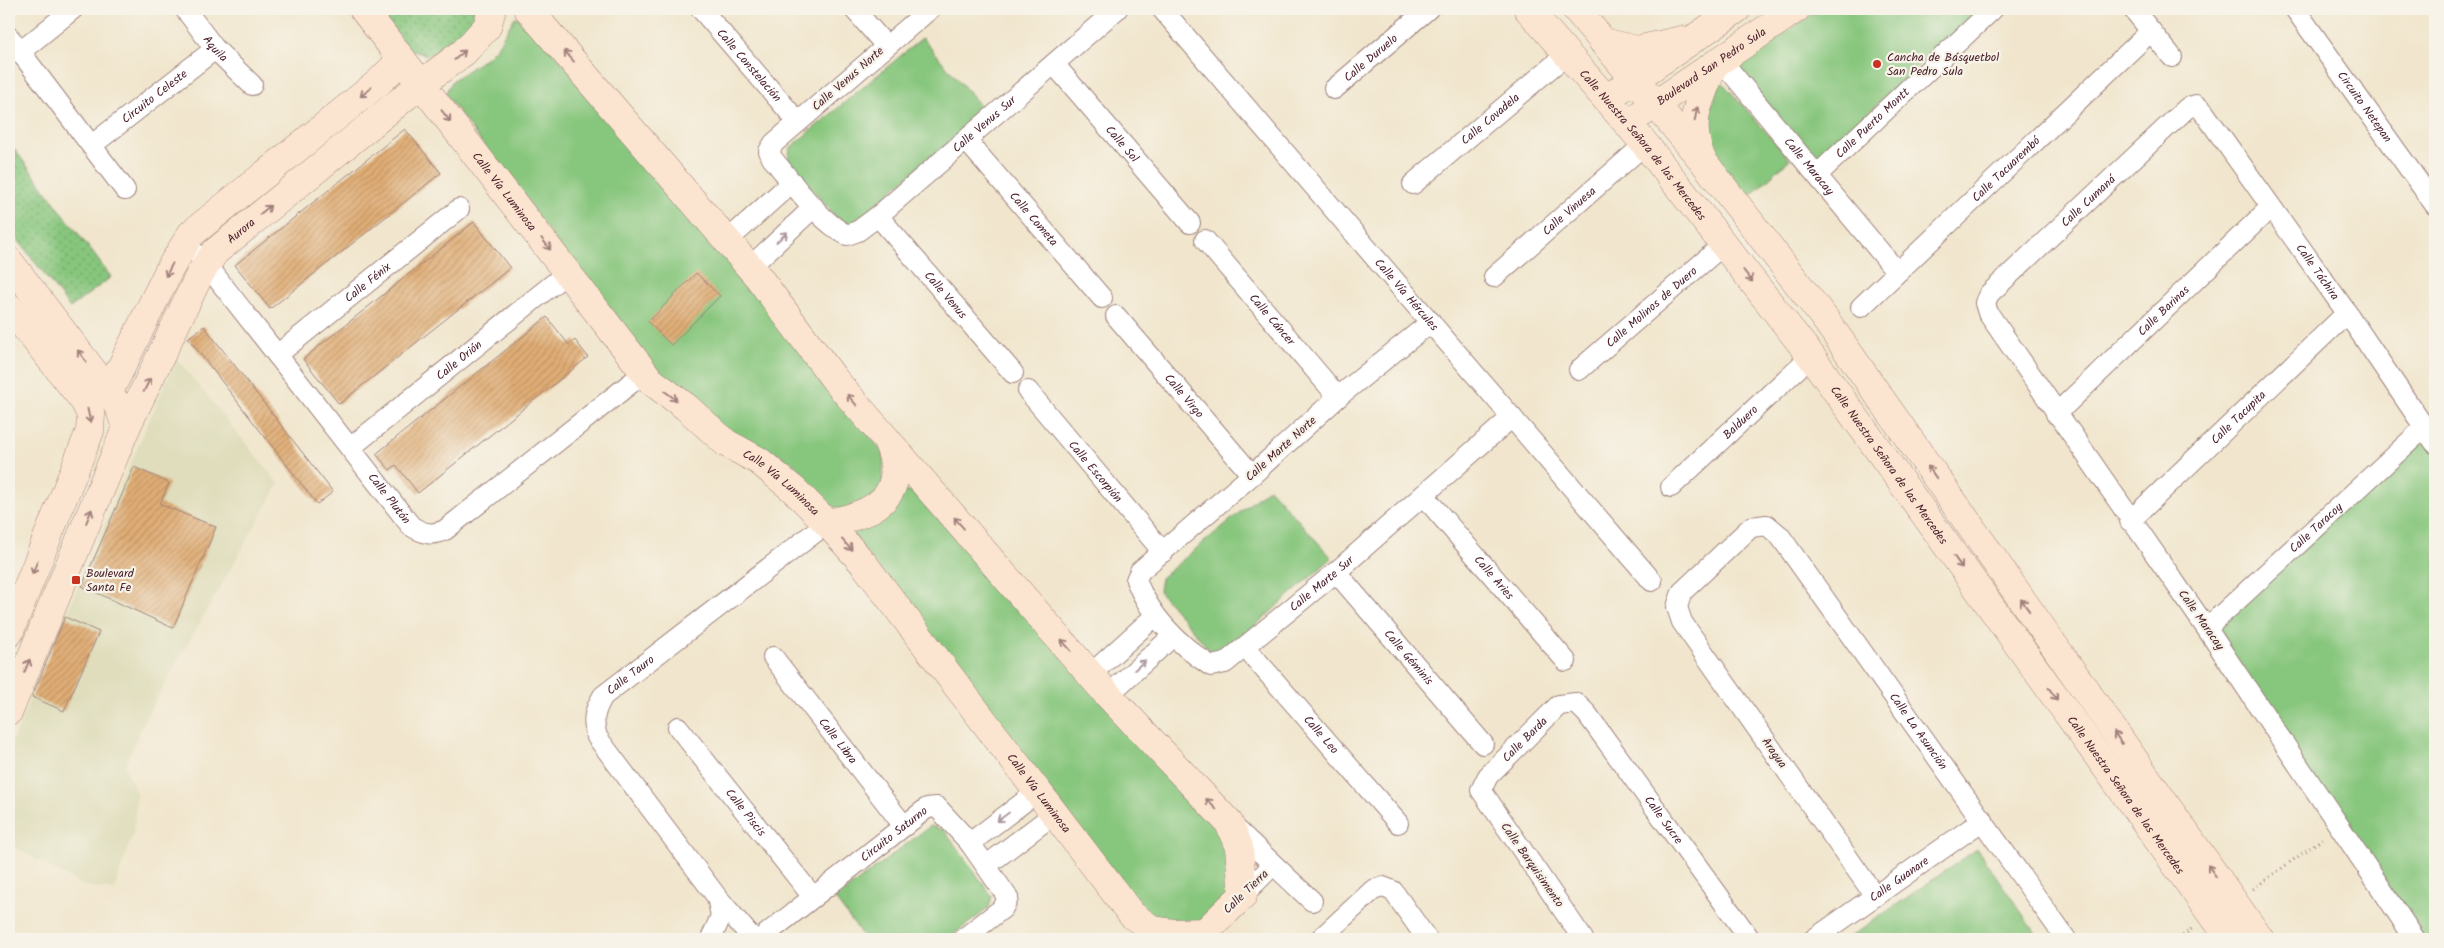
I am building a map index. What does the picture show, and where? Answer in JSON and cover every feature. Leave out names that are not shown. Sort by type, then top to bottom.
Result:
[{"type":"street","points":[[73,9],[14,44],[92,144],[125,190]]},
{"type":"street","name":"Aquila","points":[[185,9],[215,49],[252,85]]},
{"type":"street","name":"Calle Vía Luminosa","points":[[363,9],[651,381],[686,407],[726,443],[759,461],[827,523],[863,562],[1138,927],[1201,936]]},
{"type":"street","name":"Aurora","points":[[126,428],[206,264],[225,243],[475,42],[486,27],[492,9]]},
{"type":"street","points":[[528,9],[750,267],[835,380],[1100,684],[1229,823],[1312,900]]},
{"type":"street","name":"Calle Constelación","points":[[700,9],[798,122]]},
{"type":"street","points":[[854,9],[886,46]]},
{"type":"street","name":"Calle Venus Norte","points":[[792,182],[772,158],[769,151],[774,143],[930,9]]},
{"type":"street","name":"Calle Venus Sur","points":[[814,207],[838,231],[847,236],[858,231],[878,216],[1117,9]]},
{"type":"street","name":"Calle Vía Hércules","points":[[1162,9],[1652,581]]},
{"type":"street","name":"Calle Duruelo","points":[[1334,88],[1428,9]]},
{"type":"street","name":"Calle Nuestra Señora de las Mercedes","points":[[1528,9],[1607,99],[1724,244],[1805,349],[2223,909],[2260,939]]},
{"type":"street","name":"Calle Nuestra Señora de las Mercedes","points":[[1576,9],[1702,161],[1825,319],[2223,909],[2229,939]]},
{"type":"street","points":[[1607,99],[1737,9]]},
{"type":"street","name":"Boulevard San Pedro Sula","points":[[1636,134],[1655,104],[1796,9]]},
{"type":"street","name":"Calle Puerto Montt","points":[[1816,175],[1993,9]]},
{"type":"street","points":[[2133,9],[2172,57]]},
{"type":"street","name":"Circuito Netepan","points":[[2295,9],[2433,197]]},
{"type":"street","name":"Calle Tacuarembó","points":[[1861,307],[2151,31]]},
{"type":"street","points":[[1604,42],[1637,50],[1695,37]]},
{"type":"street","name":"Circuito Celeste","points":[[92,144],[215,49]]},
{"type":"street","name":"Calle Covadela","points":[[1413,184],[1567,54]]},
{"type":"street","points":[[109,392],[142,323],[187,240],[200,224],[379,82],[402,59]]},
{"type":"street","points":[[1702,161],[1695,143],[1694,126],[1700,96],[1718,62]]},
{"type":"street","name":"Calle Maracay","points":[[1718,62],[1897,272]]},
{"type":"street","name":"Calle Sol","points":[[1054,64],[1190,223]]},
{"type":"street","name":"Calle Táchira","points":[[2196,105],[2203,110],[2347,313],[2430,436]]},
{"type":"street","name":"Calle Cumaná","points":[[1985,303],[1989,294],[2187,108],[2196,105]]},
{"type":"street","name":"Calle Vinuesa","points":[[1494,277],[1636,134]]},
{"type":"street","name":"Calle Cometa","points":[[966,140],[1102,298]]},
{"type":"street","points":[[727,241],[792,182],[814,207],[750,267]]},
{"type":"street","name":"Calle Barinas","points":[[2056,414],[2271,207]]},
{"type":"street","name":"Calle Fénix","points":[[277,355],[459,209]]},
{"type":"street","name":"Calle Venus","points":[[878,216],[1013,373]]},
{"type":"street","name":"Calle Plutón","points":[[187,240],[411,526],[423,534],[436,535],[457,521],[645,372]]},
{"type":"street","name":"Calle Cáncer","points":[[1205,240],[1338,397]]},
{"type":"street","name":"Calle Molinos de Duero","points":[[1579,370],[1724,244]]},
{"type":"street","points":[[9,260],[109,392],[120,409],[126,428],[9,711]]},
{"type":"street","name":"Calle Orión","points":[[350,448],[568,272]]},
{"type":"street","name":"Calle Maracay","points":[[1985,303],[1988,314],[2130,521],[2207,628],[2338,827],[2415,939]]},
{"type":"street","points":[[9,307],[84,401],[91,415],[90,431],[9,633]]},
{"type":"street","name":"Calle Tacupita","points":[[2130,521],[2347,313]]},
{"type":"street","name":"Calle Virgo","points":[[1116,316],[1252,475]]},
{"type":"street","points":[[1805,349],[1825,319]]},
{"type":"street","name":"Calle Marte Norte","points":[[1136,580],[1140,572],[1338,397],[1431,322]]},
{"type":"street","name":"Balduero","points":[[1671,487],[1805,349]]},
{"type":"street","name":"Calle Escorpión","points":[[1028,391],[1163,552]]},
{"type":"street","name":"Calle Marte Sur","points":[[1136,580],[1155,616],[1173,636],[1211,666],[1225,663],[1336,572],[1512,417]]},
{"type":"street","name":"Calle Taracoy","points":[[2207,628],[2430,436]]},
{"type":"street","points":[[827,523],[866,513],[878,504],[892,489],[896,473],[894,458],[887,440]]},
{"type":"street","name":"Calle Aries","points":[[1423,495],[1566,660]]},
{"type":"street","name":"Calle Tauro","points":[[753,939],[717,897],[597,737],[593,724],[595,709],[603,696],[827,523]]},
{"type":"street","name":"Aragua","points":[[1767,525],[1751,528],[1682,592],[1677,607],[1682,622],[1875,896]]},
{"type":"street","name":"Calle La Asunción","points":[[1767,525],[1780,536],[2066,939]]},
{"type":"street","name":"Calle Géminis","points":[[1336,572],[1483,744]]},
{"type":"street","points":[[1100,684],[1155,616]]},
{"type":"street","points":[[1100,684],[1173,636]]},
{"type":"street","name":"Calle Leo","points":[[1246,646],[1398,823]]},
{"type":"street","name":"Calle Libra","points":[[773,657],[904,826]]},
{"type":"street","name":"Calle Barda","points":[[1481,790],[1488,776],[1559,705],[1576,702]]},
{"type":"street","name":"Calle Sucre","points":[[1576,702],[1587,714],[1750,939]]},
{"type":"street","name":"Calle Piscis","points":[[678,728],[813,897]]},
{"type":"street","name":"Calle Barquisimento","points":[[1481,790],[1583,939]]},
{"type":"street","points":[[970,843],[1037,792]]},
{"type":"street","name":"Circuito Saturno","points":[[760,939],[927,808],[937,807],[970,843],[1008,898],[986,932],[963,939]]},
{"type":"street","points":[[987,865],[1054,814]]},
{"type":"street","name":"Calle Guanare","points":[[1814,939],[1983,820]]},
{"type":"street","points":[[1229,823],[1239,847],[1243,895]]},
{"type":"street","name":"Calle Tierra","points":[[1201,936],[1274,866]]},
{"type":"street","points":[[1320,939],[1373,890],[1383,887],[1393,891],[1427,939]]},
{"type":"street","points":[[711,939],[720,916],[717,897]]},
{"type":"path","points":[[2223,909],[2338,827]]},
{"type":"shaded area","points":[[176,358],[279,484],[145,719],[125,766],[137,795],[133,834],[114,890],[83,886],[9,844],[9,748]]},
{"type":"green space","points":[[376,9],[486,9],[445,53],[427,55],[409,50]]},
{"type":"green space","points":[[1820,9],[1980,9],[1815,162],[1736,67]]},
{"type":"green space","points":[[515,17],[526,20],[722,247],[884,454],[882,493],[844,509],[830,506],[767,452],[722,433],[658,376],[445,94],[453,80],[486,58],[497,47]]},
{"type":"green space","points":[[922,38],[985,111],[853,223],[842,224],[788,161],[790,148]]},
{"type":"green space","points":[[1721,81],[1790,159],[1742,203],[1719,173],[1705,124]]},
{"type":"green space","points":[[9,142],[111,277],[70,308],[9,228]]},
{"type":"green space","points":[[2424,429],[2435,445],[2435,939],[2419,939],[2207,629]]},
{"type":"green space","points":[[1269,488],[1332,558],[1224,653],[1213,654],[1159,591],[1161,578]]},
{"type":"green space","points":[[903,491],[914,492],[1228,837],[1235,891],[1196,926],[1151,920],[852,534],[857,526]]},
{"type":"green space","points":[[930,826],[944,830],[992,896],[989,908],[947,939],[865,939],[835,899]]},
{"type":"green space","points":[[1977,849],[2040,939],[1847,939]]},
{"type":"building","points":[[405,129],[441,173],[270,309],[235,265]]},
{"type":"building","points":[[474,222],[510,268],[339,404],[303,359]]},
{"type":"building","points":[[696,273],[720,296],[671,345],[648,322]]},
{"type":"building","points":[[547,317],[569,345],[575,340],[588,357],[418,493],[396,465],[390,470],[376,454]]},
{"type":"building","points":[[204,326],[333,492],[317,504],[188,338]]},
{"type":"building","points":[[134,467],[169,483],[160,504],[216,527],[173,628],[82,586]]},
{"type":"building","points":[[65,617],[99,632],[64,711],[32,697]]},
{"type":"place","name":"Cancha de Básquetbol San Pedro Sula","points":[[1877,64]]},
{"type":"place","name":"Boulevard Santa Fe","points":[[76,580]]}]
